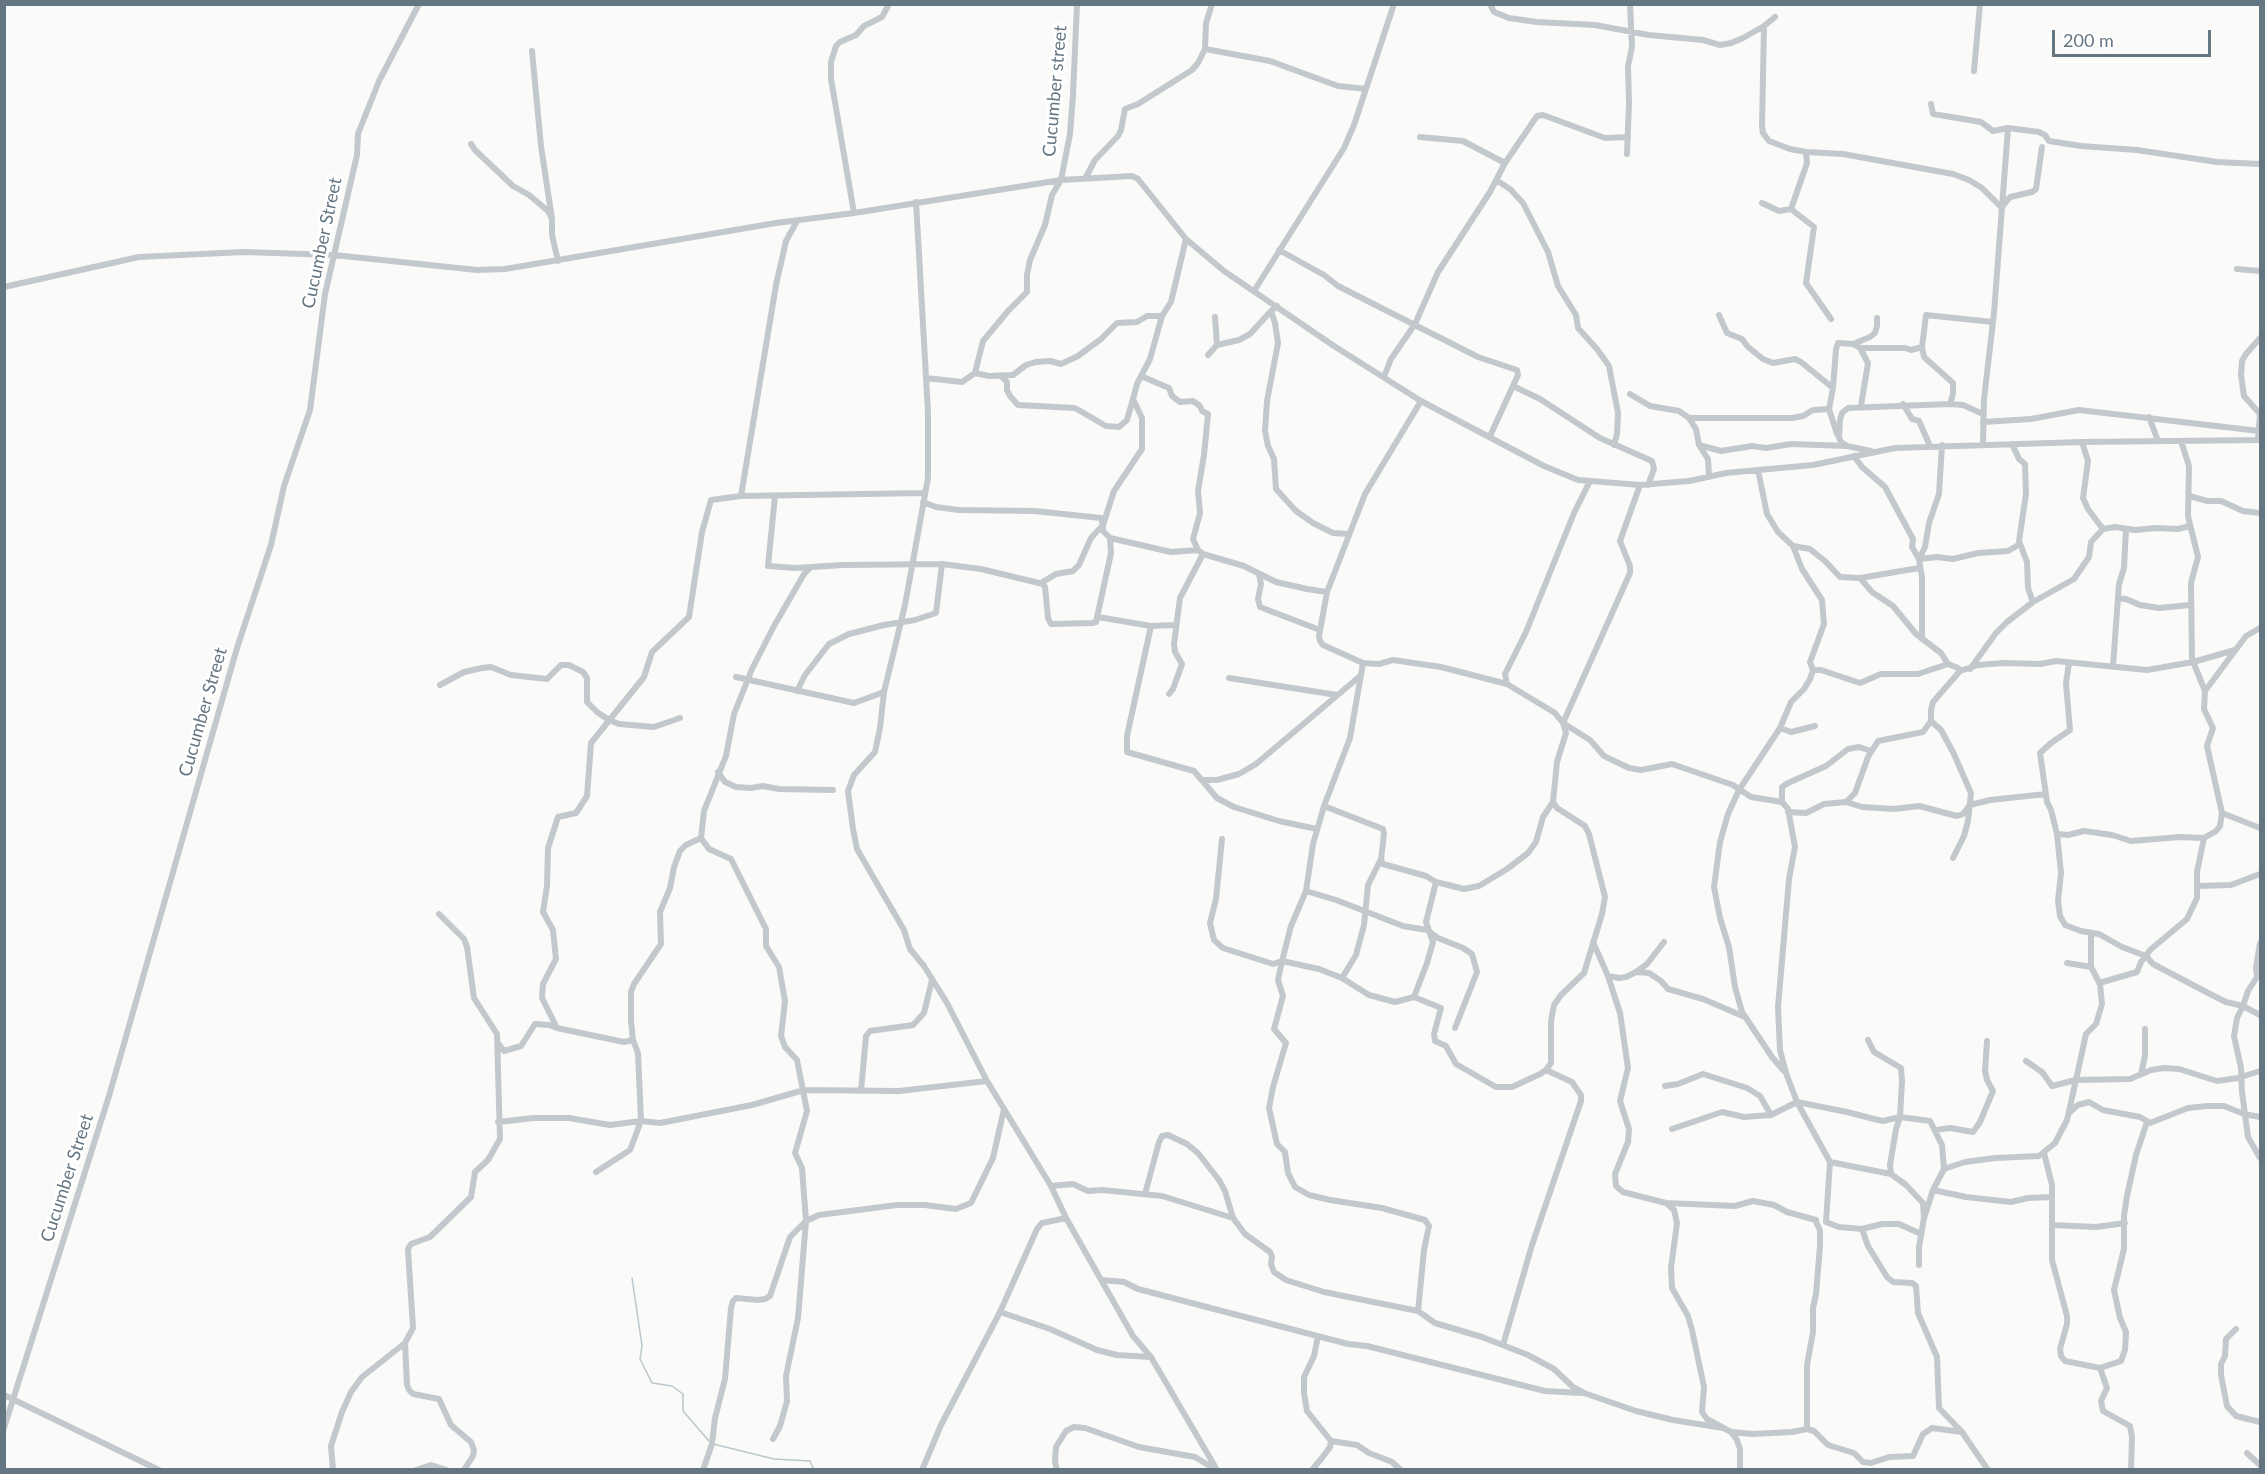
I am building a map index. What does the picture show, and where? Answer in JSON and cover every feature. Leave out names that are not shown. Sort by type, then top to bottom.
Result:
[{"type":"street","name":"Cucumber Street","points":[[4,1428],[109,1096],[237,648],[271,545],[284,486],[309,410],[325,294],[357,155],[358,134],[379,81],[419,4]]},
{"type":"street","points":[[854,213],[831,79],[831,62],[836,46],[856,35],[864,26],[882,17],[889,4]]},
{"type":"street","name":"Cucumber street","points":[[975,373],[983,341],[1027,292],[1030,260],[1045,225],[1052,195],[1062,180],[1070,134],[1077,4]]},
{"type":"street","points":[[1086,177],[1095,160],[1118,136],[1125,109],[1138,104],[1192,70],[1203,56],[1206,23],[1212,4]]},
{"type":"street","points":[[1254,291],[1344,147],[1366,90],[1394,4]]},
{"type":"street","points":[[1490,4],[1494,12],[1509,18],[1537,22],[1588,24],[1631,32],[1703,40],[1720,45],[1731,44],[1764,26],[1775,16]]},
{"type":"street","points":[[1627,154],[1628,66],[1632,47],[1630,4]]},
{"type":"street","points":[[1974,70],[1980,4]]},
{"type":"street","points":[[1764,26],[1763,133],[1769,141],[1779,146],[1806,152],[1843,154],[1953,174],[1982,188],[2002,208]]},
{"type":"street","points":[[1205,49],[1270,61],[1338,86],[1366,90]]},
{"type":"street","points":[[532,51],[552,235],[558,261]]},
{"type":"street","points":[[1931,104],[1933,114],[1981,122],[1993,130],[2008,128],[2039,132],[2049,141],[2137,150],[2217,162],[2260,164]]},
{"type":"street","points":[[1384,377],[1392,359],[1415,324],[1438,272],[1490,192],[1505,163],[1537,117],[1543,115],[1605,138],[1628,137]]},
{"type":"street","points":[[1983,444],[1983,414],[1993,322],[2008,128]]},
{"type":"street","points":[[1420,137],[1463,141],[1505,163]]},
{"type":"street","points":[[471,144],[513,186],[542,204],[552,219]]},
{"type":"street","points":[[2002,208],[2010,197],[2036,189],[2042,147]]},
{"type":"street","points":[[1791,209],[1807,163],[1806,152]]},
{"type":"street","points":[[1807,163],[1818,153]]},
{"type":"street","points":[[4,287],[139,257],[244,252],[334,255],[477,270],[529,266],[1062,180],[1086,177],[1135,177],[1186,239],[1224,271],[1421,400],[1553,471],[1589,483],[1640,485],[1814,465],[1885,449],[1983,444],[2259,440],[2260,414],[2244,396],[2241,375],[2242,361],[2260,338]]},
{"type":"street","points":[[1496,180],[1510,189],[1523,203],[1548,252],[1558,286],[1576,315],[1578,328],[1609,366],[1618,413],[1614,445]]},
{"type":"street","points":[[916,202],[926,378],[928,457],[925,493],[874,752],[854,775],[848,791],[848,806],[857,849],[903,930],[910,949],[933,979],[987,1081],[1051,1186],[1066,1218],[1133,1336],[1151,1357],[1216,1470]]},
{"type":"street","points":[[1762,203],[1779,211],[1791,209],[1814,227],[1806,283],[1831,319]]},
{"type":"street","points":[[741,496],[776,285],[786,241],[797,221]]},
{"type":"street","points":[[1002,377],[1007,382],[1010,396],[1018,405],[1075,408],[1106,426],[1119,427],[1127,420],[1141,376],[1150,359],[1162,316],[1171,303],[1186,239]]},
{"type":"street","points":[[1279,250],[1324,275],[1338,286],[1478,357],[1517,370],[1519,372],[1490,436]]},
{"type":"street","points":[[2237,269],[2260,271]]},
{"type":"street","points":[[1208,355],[1217,345],[1239,340],[1250,334],[1277,306]]},
{"type":"street","points":[[1271,311],[1278,343],[1267,400],[1265,431],[1268,447],[1274,459],[1276,489],[1296,511],[1313,523],[1333,533],[1348,534]]},
{"type":"street","points":[[1719,315],[1727,333],[1742,339],[1763,359],[1773,363],[1795,359],[1833,388]]},
{"type":"street","points":[[1950,404],[1953,383],[1924,357],[1922,346],[1926,315],[1993,322]]},
{"type":"street","points":[[926,378],[962,382],[975,373],[1002,377],[1014,375],[1026,365],[1036,362],[1050,361],[1061,364],[1078,356],[1101,339],[1117,323],[1137,322],[1147,316],[1162,316]]},
{"type":"street","points":[[1215,317],[1217,345]]},
{"type":"street","points":[[1856,346],[1875,333],[1877,318]]},
{"type":"street","points":[[1847,446],[1839,438],[1829,409],[1838,344],[1911,350],[1922,346]]},
{"type":"street","points":[[1856,346],[1868,363],[1861,406]]},
{"type":"street","points":[[1141,376],[1169,388],[1172,396],[1180,402],[1193,401],[1208,414],[1198,492],[1200,513],[1193,539],[1201,552]]},
{"type":"street","points":[[1513,386],[1540,399],[1600,438],[1654,463],[1648,484]]},
{"type":"street","points":[[1630,394],[1650,406],[1679,411],[1689,418],[1696,429],[1699,445],[1708,459],[1709,476]]},
{"type":"street","points":[[1133,399],[1142,418],[1142,449],[1114,491],[1103,525],[1103,531],[1110,538],[1171,552],[1201,552],[1230,561],[1276,582],[1327,592]]},
{"type":"street","points":[[1421,400],[1365,494],[1348,534],[1327,592],[1319,636],[1323,645],[1363,663],[1379,664],[1393,660],[1441,667],[1506,684],[1555,713],[1563,723],[1590,740],[1604,756],[1629,768],[1641,770],[1672,764],[1733,785],[1751,797],[1782,802]]},
{"type":"street","points":[[1839,438],[1842,413],[1848,408],[1903,404],[1950,404],[1963,405],[1983,414]]},
{"type":"street","points":[[1903,404],[1912,418],[1919,421],[1930,446]]},
{"type":"street","points":[[1689,418],[1792,418],[1803,416],[1813,410],[1829,409]]},
{"type":"street","points":[[1983,422],[2031,419],[2070,411],[2149,417],[2259,431]]},
{"type":"street","points":[[2149,417],[2158,441]]},
{"type":"street","points":[[2057,834],[2068,835],[2084,831],[2112,835],[2131,841],[2160,838],[2204,838],[2220,826],[2222,813],[2207,746],[2213,728],[2204,709],[2205,691],[2193,662],[2190,583],[2198,557],[2190,526],[2189,466],[2181,441]]},
{"type":"street","points":[[2082,442],[2088,461],[2083,498],[2103,529]]},
{"type":"street","points":[[1699,445],[1721,451],[1752,446],[1766,448],[1791,444],[1847,446],[1875,452]]},
{"type":"street","points":[[2012,444],[2019,459],[2025,464],[2026,495],[2020,544],[2027,562],[2028,588],[2033,602]]},
{"type":"street","points":[[1922,639],[1922,578],[1919,559],[1925,547],[1929,523],[1939,494],[1942,445]]},
{"type":"street","points":[[1854,456],[1862,467],[1885,487],[1913,539],[1912,547],[1919,559]]},
{"type":"street","points":[[1758,470],[1767,514],[1778,532],[1793,546],[1807,577],[1822,600],[1824,624],[1810,662],[1813,670],[1804,689],[1791,702],[1780,728],[1739,790],[1728,814],[1714,887],[1729,947],[1735,987],[1746,1017],[1772,1057],[1786,1073]]},
{"type":"street","points":[[1506,684],[1505,674],[1526,632],[1574,513],[1589,483]]},
{"type":"street","points":[[1381,859],[1383,864],[1464,889],[1479,886],[1507,869],[1532,848],[1543,817],[1553,802],[1557,762],[1566,733],[1563,723],[1630,573],[1630,566],[1620,541],[1640,485]]},
{"type":"street","points":[[557,1028],[542,998],[543,984],[556,959],[553,930],[543,912],[548,848],[558,817],[576,813],[587,796],[591,743],[644,677],[652,652],[689,617],[702,532],[711,500],[741,496],[925,493]]},
{"type":"street","points":[[775,496],[768,566],[810,568],[942,564],[993,572],[1041,583],[1045,588],[1048,618],[1051,624],[1092,623],[1098,617],[1111,553],[1110,538]]},
{"type":"street","points":[[2189,496],[2207,501],[2221,501],[2243,511],[2260,513]]},
{"type":"street","points":[[923,501],[936,507],[959,510],[1035,512],[1101,519],[1103,525]]},
{"type":"street","points":[[1041,583],[1056,574],[1073,571],[1079,565],[1090,538],[1103,525]]},
{"type":"street","points":[[1969,669],[2002,626],[2033,602],[2074,579],[2089,557],[2091,542],[2103,529],[2115,527],[2178,529],[2190,526]]},
{"type":"street","points":[[2113,666],[2126,529]]},
{"type":"street","points":[[1919,559],[1937,557],[1953,559],[1978,553],[2008,551],[2020,544]]},
{"type":"street","points":[[1793,546],[1810,549],[1840,577],[1860,578],[1919,568]]},
{"type":"street","points":[[1169,693],[1173,689],[1182,664],[1174,652],[1175,625],[1180,598],[1201,552]]},
{"type":"street","points":[[796,691],[805,675],[829,644],[849,634],[915,620],[936,613],[942,564]]},
{"type":"street","points":[[773,1439],[780,1426],[787,1401],[786,1376],[798,1318],[806,1221],[802,1168],[795,1153],[807,1111],[797,1060],[785,1047],[781,1036],[784,1001],[779,967],[766,946],[766,929],[731,859],[709,849],[701,838],[704,811],[728,749],[728,737],[734,714],[752,669],[774,626],[804,574],[810,568]]},
{"type":"street","points":[[1259,574],[1262,584],[1258,599],[1260,607],[1320,630]]},
{"type":"street","points":[[1860,578],[1872,592],[1893,606],[1922,639],[1941,652],[1948,664],[1960,670],[1978,665],[2040,664],[2056,661],[2147,670],[2193,662],[2235,650]]},
{"type":"street","points":[[2118,598],[2159,608],[2190,605]]},
{"type":"street","points":[[1098,617],[1151,626],[1175,625]]},
{"type":"street","points":[[1151,626],[1127,736],[1126,752],[1194,771],[1217,798],[1234,807],[1279,821],[1317,829]]},
{"type":"street","points":[[2205,691],[2246,636],[2260,628]]},
{"type":"street","points":[[1363,663],[1350,738],[1324,806],[1313,844],[1306,891],[1291,926],[1281,961],[1278,980],[1283,996],[1274,1029],[1286,1043],[1269,1108],[1277,1144],[1285,1152],[1288,1173],[1295,1187],[1309,1195],[1382,1208],[1425,1220],[1429,1226],[1424,1250],[1418,1311]]},
{"type":"street","points":[[2069,663],[2067,683],[2070,730],[2051,742],[2040,753],[2046,794],[2057,834],[2061,873],[2058,901],[2060,916],[2065,924],[2099,934],[2122,947],[2146,956],[2153,964],[2210,994],[2260,1015]]},
{"type":"street","points":[[1813,670],[1821,670],[1860,683],[1881,674],[1917,674],[1948,664]]},
{"type":"street","points":[[440,685],[464,672],[491,667],[511,675],[547,679],[561,665],[569,665],[583,672],[587,678],[587,702],[609,720],[654,727],[680,718]]},
{"type":"street","points":[[1846,802],[1855,793],[1871,751],[1878,741],[1923,732],[1931,721],[1933,702],[1960,670]]},
{"type":"street","points":[[1203,780],[1217,780],[1239,774],[1256,764],[1360,676]]},
{"type":"street","points":[[736,677],[854,703],[884,692]]},
{"type":"street","points":[[1229,678],[1337,695]]},
{"type":"street","points":[[1931,721],[1941,730],[1971,793],[1971,805],[1964,836],[1953,858]]},
{"type":"street","points":[[1780,728],[1791,732],[1815,726]]},
{"type":"street","points":[[1826,1222],[1830,1162],[1797,1102],[1780,1050],[1777,1014],[1795,847],[1788,812],[1782,802],[1782,788],[1826,766],[1848,749],[1859,747],[1871,751]]},
{"type":"street","points":[[718,772],[725,782],[735,787],[763,786],[779,789],[833,790]]},
{"type":"street","points":[[1788,812],[1806,813],[1824,804],[1846,802],[1862,807],[1894,809],[1919,806],[1956,816],[1964,814],[1971,805],[1999,799],[2046,794]]},
{"type":"street","points":[[1222,839],[1216,899],[1210,923],[1214,940],[1223,948],[1273,964],[1281,961],[1319,969],[1342,978],[1376,998],[1395,1002],[1414,997],[1441,1008],[1434,1034],[1435,1041],[1446,1046],[1456,1064],[1496,1087],[1512,1087],[1546,1070],[1551,1063],[1551,1021],[1554,1005],[1584,973],[1605,897],[1585,826],[1557,808],[1553,802]]},
{"type":"street","points":[[1324,806],[1383,829],[1384,834],[1381,859],[1368,885],[1366,911],[1356,956],[1342,978]]},
{"type":"street","points":[[2222,813],[2260,828]]},
{"type":"street","points":[[596,1172],[630,1150],[641,1121],[638,1053],[630,1022],[631,992],[661,944],[660,912],[670,888],[680,851],[686,845],[701,838]]},
{"type":"street","points":[[2099,983],[2137,972],[2146,956],[2187,919],[2197,898],[2197,872],[2204,838]]},
{"type":"street","points":[[2197,886],[2231,885],[2260,874]]},
{"type":"street","points":[[1414,997],[1433,942],[1426,922],[1436,882]]},
{"type":"street","points":[[1306,891],[1403,926],[1427,930],[1472,954],[1478,972],[1455,1028]]},
{"type":"street","points":[[333,1470],[332,1446],[342,1412],[351,1392],[362,1377],[405,1344],[413,1328],[408,1249],[411,1244],[430,1237],[440,1229],[471,1197],[475,1172],[488,1160],[500,1139],[498,1042],[494,1028],[476,1005],[464,939],[440,915]]},
{"type":"street","points":[[1944,1169],[1965,1162],[2032,1157],[2044,1153],[2055,1143],[2068,1113],[2086,1034],[2096,1024],[2102,1004],[2099,983],[2091,967],[2091,933]]},
{"type":"street","points":[[1593,942],[1608,976],[1620,1013],[1628,1068],[1620,1101],[1629,1129],[1628,1142],[1615,1174],[1616,1186],[1623,1192],[1666,1203],[1735,1206],[1753,1201],[1774,1205],[1787,1212],[1839,1227],[1862,1229],[1882,1224],[1899,1224],[1921,1233]]},
{"type":"street","points":[[1608,976],[1626,977],[1636,972],[1647,964],[1664,942]]},
{"type":"street","points":[[2260,943],[2257,976],[2237,1017],[2235,1036],[2248,1137],[2260,1158]]},
{"type":"street","points":[[2067,963],[2091,967]]},
{"type":"street","points":[[1636,972],[1649,973],[1668,989],[1703,999],[1746,1017]]},
{"type":"street","points":[[861,1091],[866,1036],[870,1031],[913,1024],[924,1012],[933,979]]},
{"type":"street","points":[[498,1042],[504,1051],[521,1046],[535,1024],[624,1041],[633,1040]]},
{"type":"street","points":[[2141,1074],[2145,1056],[2145,1029]]},
{"type":"street","points":[[1868,1040],[1874,1052],[1901,1068],[1900,1117],[1890,1165],[1891,1174]]},
{"type":"street","points":[[1936,1130],[1950,1128],[1973,1132],[1980,1122],[1993,1091],[1985,1071],[1987,1041]]},
{"type":"street","points":[[2026,1061],[2042,1072],[2052,1086],[2076,1080],[2130,1079],[2164,1068],[2179,1069],[2217,1081],[2260,1071]]},
{"type":"street","points":[[1503,1345],[1535,1236],[1581,1101],[1581,1095],[1572,1082],[1546,1070]]},
{"type":"street","points":[[1665,1086],[1678,1084],[1702,1074],[1747,1088],[1760,1096],[1771,1115]]},
{"type":"street","points":[[498,1122],[569,1118],[610,1125],[641,1121],[660,1123],[701,1116],[804,1090],[899,1090],[987,1081]]},
{"type":"street","points":[[1672,1129],[1722,1112],[1744,1117],[1771,1115],[1797,1102],[1883,1121],[1900,1117],[1930,1121],[1942,1145],[1944,1169],[1933,1190],[1924,1218],[1919,1247],[1919,1265]]},
{"type":"street","points":[[2068,1113],[2078,1105],[2089,1102],[2103,1110],[2140,1118],[2150,1123],[2188,1108],[2207,1106],[2224,1106],[2244,1114],[2260,1117]]},
{"type":"street","points":[[703,1470],[712,1444],[715,1418],[725,1379],[733,1301],[739,1298],[765,1299],[770,1296],[790,1237],[806,1221],[819,1215],[897,1205],[925,1205],[956,1209],[971,1203],[993,1158],[1004,1109]]},
{"type":"street","points":[[2044,1153],[2050,1173],[2052,1197],[2052,1260],[2067,1316],[2060,1349],[2061,1356],[2065,1361],[2100,1368],[2121,1361],[2125,1350],[2126,1332],[2120,1318],[2114,1290],[2124,1249],[2127,1196],[2136,1155],[2147,1122]]},
{"type":"street","points":[[1144,1194],[1159,1142],[1162,1136],[1168,1136],[1187,1144],[1198,1153],[1225,1191],[1233,1218],[1245,1234],[1270,1252],[1274,1272],[1286,1280],[1324,1292],[1418,1311],[1436,1323],[1503,1345],[1554,1369],[1573,1387],[1584,1393],[1636,1411],[1723,1428]]},
{"type":"street","points":[[1830,1162],[1891,1174],[1923,1203],[1924,1218]]},
{"type":"street","points":[[1051,1186],[1073,1184],[1088,1191],[1102,1190],[1162,1196],[1233,1218]]},
{"type":"street","points":[[1933,1190],[1966,1197],[2011,1202],[2028,1198],[2052,1197]]},
{"type":"street","points":[[1666,1203],[1674,1210],[1677,1223],[1671,1268],[1672,1288],[1688,1316],[1692,1330],[1704,1387],[1702,1412],[1707,1419],[1731,1432],[1753,1434],[1807,1429],[1814,1431],[1828,1445],[1854,1453],[1863,1462],[1871,1463],[1889,1457],[1913,1456],[1923,1434],[1932,1428],[1962,1432]]},
{"type":"street","points":[[922,1470],[941,1425],[1000,1312],[1037,1228],[1042,1223],[1066,1218]]},
{"type":"street","points":[[1807,1429],[1807,1365],[1813,1332],[1813,1308],[1820,1246],[1820,1230],[1815,1220]]},
{"type":"street","points":[[2052,1225],[2096,1227],[2125,1223]]},
{"type":"street","points":[[1862,1229],[1868,1246],[1887,1277],[1893,1282],[1912,1283],[1916,1286],[1918,1313],[1937,1357],[1939,1408],[1962,1432],[1988,1470]]},
{"type":"street","points":[[1102,1280],[1124,1282],[1137,1289],[1348,1344],[1405,1355],[1545,1391],[1584,1393]]},
{"type":"street","points":[[1000,1312],[1050,1329],[1097,1350],[1117,1355],[1151,1357]]},
{"type":"street","points":[[2236,1329],[2226,1339],[2225,1356],[2221,1364],[2227,1406],[2236,1416],[2260,1422]]},
{"type":"street","points":[[1318,1336],[1314,1356],[1304,1377],[1306,1411],[1331,1441],[1357,1445],[1369,1453],[1392,1462],[1401,1470]]},
{"type":"street","points":[[405,1344],[409,1390],[413,1394],[439,1399],[451,1425],[471,1442],[474,1450],[473,1456],[464,1470]]},
{"type":"street","points":[[2100,1368],[2107,1388],[2101,1401],[2103,1411],[2130,1426],[2131,1470]]},
{"type":"street","points":[[4,1395],[159,1470]]},
{"type":"street","points":[[1057,1470],[1054,1462],[1056,1447],[1066,1431],[1074,1427],[1085,1428],[1139,1447],[1195,1457],[1216,1470]]},
{"type":"street","points":[[1731,1432],[1740,1449],[1740,1470]]},
{"type":"street","points":[[1312,1470],[1330,1447],[1331,1441]]},
{"type":"street","points":[[2247,1453],[2260,1465]]},
{"type":"street","points":[[416,1470],[431,1465],[447,1470]]},
{"type":"waterway","points":[[632,1278],[642,1346],[640,1359],[652,1383],[672,1386],[683,1394],[683,1411],[709,1441]]},
{"type":"waterway","points":[[713,1444],[774,1459],[810,1461],[814,1470]]}]
